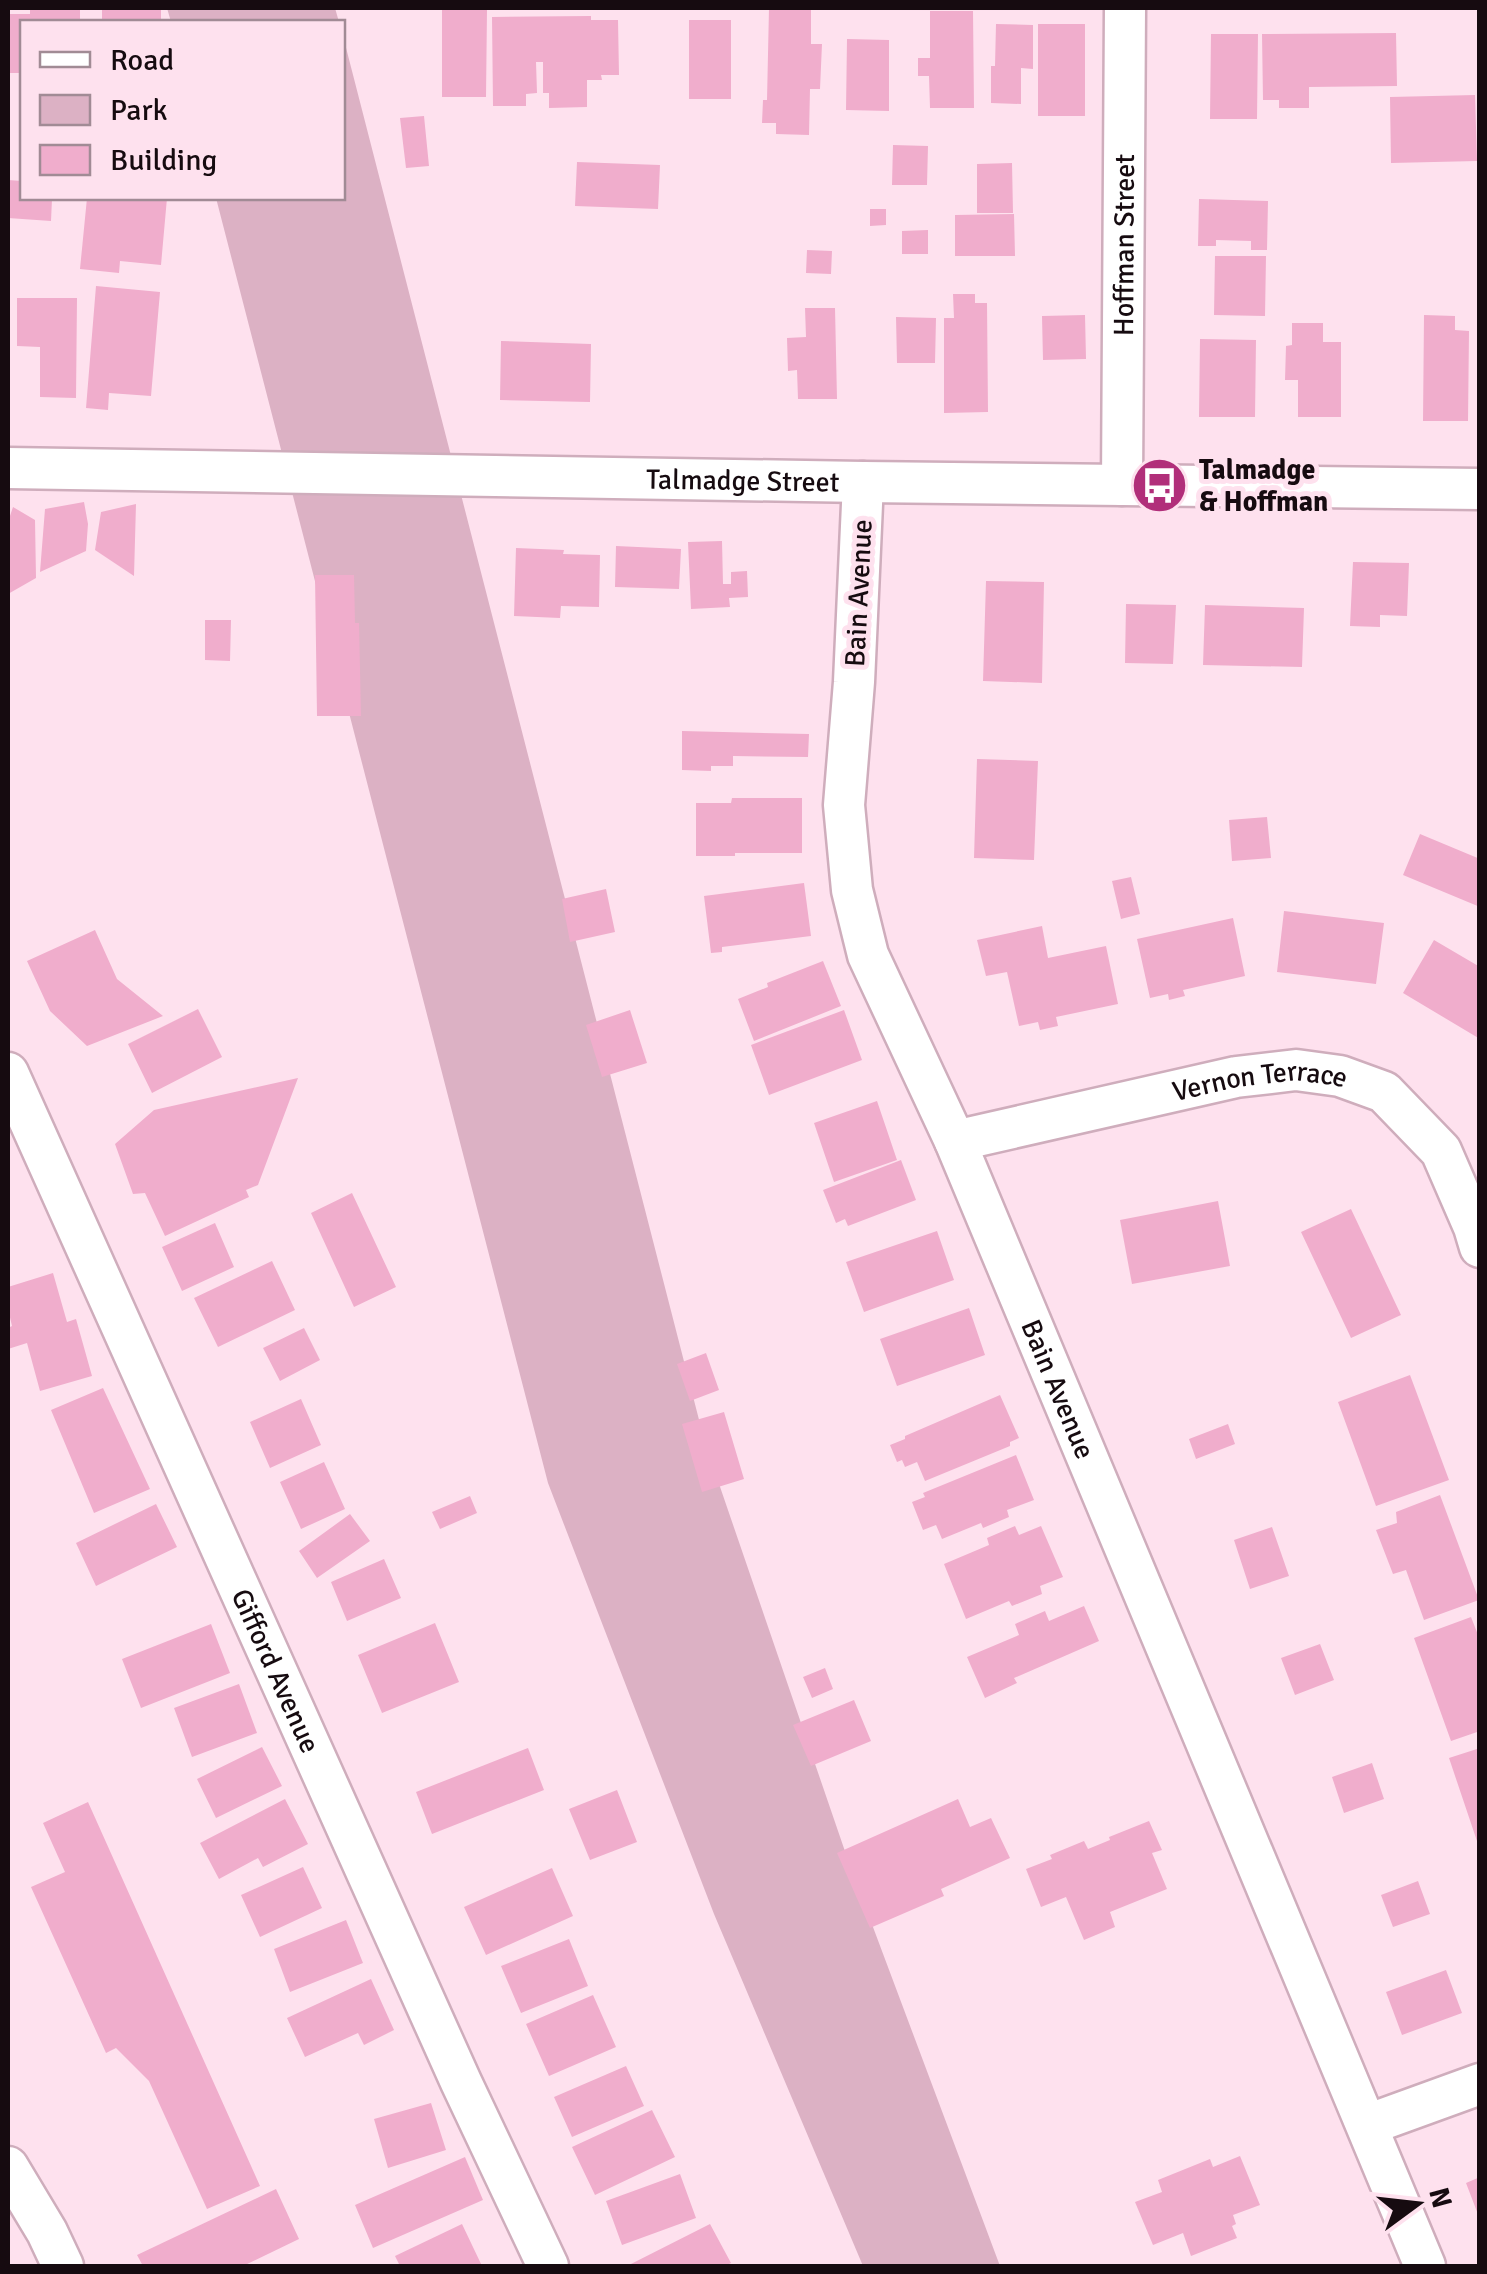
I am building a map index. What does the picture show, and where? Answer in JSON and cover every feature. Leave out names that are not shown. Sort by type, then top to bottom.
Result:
[{"type":"street","name":"Hoffman Street","points":[[1122,485],[1125,8]]},
{"type":"street","name":"Talmadge Street","points":[[8,468],[1480,489]]},
{"type":"street","name":"Bain Avenue","points":[[863,482],[844,805],[852,890],[868,955],[954,1141],[1425,2266]]},
{"type":"street","name":"Vernon Terrace","points":[[954,1141],[1236,1078],[1296,1070],[1340,1076],[1384,1092],[1441,1150],[1480,1247]]},
{"type":"street","name":"Gifford Avenue","points":[[8,1073],[461,2082],[548,2266]]},
{"type":"street","points":[[1368,2125],[1480,2084]]},
{"type":"street","points":[[8,2166],[63,2266]]},
{"type":"green space","points":[[167,8],[335,8],[338,20],[170,20]]},
{"type":"green space","points":[[345,44],[705,1443],[849,1863],[1000,2266],[863,2266],[714,1914],[548,1483],[217,200],[345,200]]},
{"type":"building","points":[[30,8],[80,8],[80,20],[20,20],[20,73],[9,73],[8,14],[30,14]]},
{"type":"building","points":[[102,8],[161,8],[161,20],[102,20]]},
{"type":"building","points":[[769,8],[811,8],[811,44],[822,44],[820,89],[810,89],[809,135],[776,134],[776,123],[762,123],[763,100],[767,100]]},
{"type":"building","points":[[442,10],[487,10],[486,97],[442,97]]},
{"type":"building","points":[[930,11],[973,11],[974,108],[930,108],[929,76],[918,76],[918,58],[930,58]]},
{"type":"building","points":[[591,16],[591,20],[618,20],[619,75],[587,80],[587,107],[549,108],[549,93],[543,93],[543,62],[536,62],[537,93],[526,94],[526,106],[493,106],[492,17]]},
{"type":"building","points":[[689,20],[731,20],[731,99],[689,99]]},
{"type":"building","points":[[996,24],[1033,25],[1033,69],[1021,68],[1021,104],[991,103]]},
{"type":"building","points":[[1038,24],[1085,24],[1085,116],[1038,116]]},
{"type":"building","points":[[1396,33],[1397,86],[1309,87],[1309,108],[1279,108],[1279,100],[1263,100],[1262,34]]},
{"type":"building","points":[[1211,34],[1258,34],[1257,119],[1210,119]]},
{"type":"building","points":[[847,39],[889,40],[889,111],[846,110]]},
{"type":"building","points":[[1475,95],[1477,161],[1391,163],[1390,97]]},
{"type":"building","points":[[424,116],[429,166],[406,168],[400,118]]},
{"type":"building","points":[[893,145],[928,146],[927,185],[892,185]]},
{"type":"building","points":[[577,162],[660,165],[658,209],[575,206]]},
{"type":"building","points":[[1012,163],[1013,213],[977,213],[977,164]]},
{"type":"building","points":[[8,180],[20,181],[20,200],[52,200],[51,221],[8,218]]},
{"type":"building","points":[[1199,199],[1268,201],[1267,250],[1251,250],[1251,241],[1216,240],[1216,246],[1198,246]]},
{"type":"building","points":[[87,200],[167,200],[161,265],[120,261],[119,273],[80,269]]},
{"type":"building","points":[[870,209],[886,209],[886,225],[870,226]]},
{"type":"building","points":[[1014,214],[1015,256],[955,256],[955,215]]},
{"type":"building","points":[[928,230],[928,254],[902,254],[902,231]]},
{"type":"building","points":[[807,250],[832,251],[831,274],[806,273]]},
{"type":"building","points":[[1215,256],[1266,256],[1265,316],[1214,315]]},
{"type":"building","points":[[96,286],[160,292],[151,396],[109,393],[108,410],[86,408]]},
{"type":"building","points":[[953,294],[975,294],[975,303],[987,303],[988,412],[944,413],[944,318],[954,318]]},
{"type":"building","points":[[17,298],[77,298],[76,398],[40,397],[40,347],[17,346]]},
{"type":"building","points":[[805,308],[835,308],[837,399],[798,399],[797,370],[788,371],[787,338],[806,337]]},
{"type":"building","points":[[1085,315],[1086,359],[1043,360],[1042,316]]},
{"type":"building","points":[[1424,315],[1455,316],[1455,330],[1469,331],[1468,421],[1423,421]]},
{"type":"building","points":[[896,317],[936,318],[935,363],[897,363]]},
{"type":"building","points":[[1292,323],[1323,323],[1323,342],[1341,342],[1341,417],[1298,417],[1298,380],[1285,380],[1286,346],[1292,345]]},
{"type":"building","points":[[1200,339],[1256,340],[1255,417],[1199,417]]},
{"type":"building","points":[[501,341],[591,344],[590,402],[500,400]]},
{"type":"building","points":[[84,502],[88,524],[86,551],[40,572],[45,509]]},
{"type":"building","points":[[136,504],[134,576],[95,550],[101,512]]},
{"type":"building","points":[[13,507],[35,520],[36,578],[8,594],[8,522]]},
{"type":"building","points":[[722,541],[723,584],[731,584],[731,572],[747,571],[748,597],[729,598],[730,607],[691,609],[688,542]]},
{"type":"building","points":[[616,546],[681,549],[679,589],[615,587]]},
{"type":"building","points":[[516,548],[600,555],[599,607],[561,606],[560,618],[514,616]]},
{"type":"building","points":[[1353,562],[1409,563],[1407,616],[1380,615],[1380,627],[1350,626]]},
{"type":"building","points":[[315,575],[354,575],[361,716],[317,716]]},
{"type":"building","points":[[986,581],[1044,582],[1042,683],[983,681]]},
{"type":"building","points":[[1126,604],[1176,605],[1173,664],[1125,663]]},
{"type":"building","points":[[1205,605],[1304,608],[1302,667],[1203,665]]},
{"type":"building","points":[[205,620],[231,620],[230,661],[205,660]]},
{"type":"building","points":[[682,731],[809,734],[808,757],[733,756],[733,766],[711,766],[711,771],[682,770]]},
{"type":"building","points":[[977,759],[1038,761],[1034,860],[974,858]]},
{"type":"building","points":[[732,798],[802,798],[802,853],[696,856],[696,803],[731,803]]},
{"type":"building","points":[[1267,817],[1271,858],[1232,861],[1229,820]]},
{"type":"building","points":[[1420,834],[1480,859],[1480,907],[1403,875]]},
{"type":"building","points":[[1131,877],[1140,914],[1121,919],[1112,881]]},
{"type":"building","points":[[804,883],[811,936],[722,947],[722,952],[711,953],[704,896]]},
{"type":"building","points":[[606,889],[615,932],[570,942],[562,899]]},
{"type":"building","points":[[1284,911],[1384,923],[1376,984],[1277,972]]},
{"type":"building","points":[[1233,918],[1245,976],[1183,990],[1185,996],[1169,1000],[1168,994],[1150,998],[1137,939]]},
{"type":"building","points":[[1042,926],[1048,958],[1106,946],[1118,1004],[1056,1017],[1058,1026],[1040,1030],[1038,1022],[1019,1026],[1007,972],[986,976],[977,940]]},
{"type":"building","points":[[95,930],[117,979],[163,1016],[87,1046],[50,1011],[27,961]]},
{"type":"building","points":[[1434,940],[1480,967],[1480,1039],[1403,993]]},
{"type":"building","points":[[823,961],[841,1006],[754,1041],[738,999]]},
{"type":"building","points":[[198,1009],[222,1057],[152,1093],[128,1044]]},
{"type":"building","points":[[630,1010],[647,1063],[602,1077],[586,1025]]},
{"type":"building","points":[[844,1010],[862,1060],[769,1095],[751,1045]]},
{"type":"building","points":[[298,1078],[258,1185],[246,1190],[249,1197],[165,1236],[145,1193],[133,1194],[115,1144],[154,1110]]},
{"type":"building","points":[[877,1101],[897,1160],[834,1182],[814,1123]]},
{"type":"building","points":[[901,1160],[916,1200],[848,1226],[845,1219],[836,1223],[823,1190]]},
{"type":"building","points":[[352,1193],[396,1287],[354,1307],[311,1213]]},
{"type":"building","points":[[1218,1201],[1230,1266],[1132,1284],[1120,1220]]},
{"type":"building","points":[[1351,1209],[1401,1315],[1351,1338],[1301,1232]]},
{"type":"building","points":[[215,1223],[234,1267],[182,1291],[162,1247]]},
{"type":"building","points":[[937,1231],[954,1280],[864,1312],[846,1262]]},
{"type":"building","points":[[272,1261],[295,1310],[218,1347],[194,1298]]},
{"type":"building","points":[[53,1273],[67,1322],[76,1319],[92,1376],[40,1391],[27,1343],[8,1349],[8,1328],[12,1326],[8,1287]]},
{"type":"building","points":[[969,1308],[985,1355],[897,1386],[880,1339]]},
{"type":"building","points":[[304,1328],[320,1360],[280,1381],[263,1348]]},
{"type":"building","points":[[706,1353],[719,1390],[690,1401],[677,1364]]},
{"type":"building","points":[[1410,1375],[1449,1480],[1376,1506],[1338,1402]]},
{"type":"building","points":[[103,1388],[150,1489],[94,1513],[51,1410]]},
{"type":"building","points":[[1000,1395],[1019,1438],[1010,1446],[925,1481],[917,1462],[905,1467],[902,1460],[897,1462],[890,1445]]},
{"type":"building","points":[[301,1399],[321,1445],[270,1468],[250,1422]]},
{"type":"building","points":[[724,1412],[744,1479],[702,1492],[682,1424]]},
{"type":"building","points":[[1228,1424],[1235,1444],[1196,1459],[1189,1439]]},
{"type":"building","points":[[1016,1455],[1034,1500],[1007,1510],[1009,1517],[983,1528],[981,1523],[942,1539],[936,1525],[923,1530],[912,1502],[925,1497],[923,1493]]},
{"type":"building","points":[[324,1462],[345,1509],[301,1529],[280,1482]]},
{"type":"building","points":[[1440,1495],[1479,1600],[1424,1620],[1406,1570],[1393,1574],[1376,1530],[1397,1523],[1396,1512]]},
{"type":"building","points":[[470,1496],[477,1513],[440,1529],[432,1512]]},
{"type":"building","points":[[156,1504],[177,1547],[96,1586],[76,1543]]},
{"type":"building","points":[[350,1514],[370,1541],[317,1578],[299,1551]]},
{"type":"building","points":[[1015,1526],[1019,1535],[1041,1526],[1063,1577],[1040,1586],[1042,1594],[1012,1606],[1009,1601],[966,1619],[944,1564],[989,1545],[987,1538]]},
{"type":"building","points":[[1272,1527],[1289,1576],[1250,1589],[1234,1540]]},
{"type":"building","points":[[384,1559],[401,1598],[347,1621],[331,1582]]},
{"type":"building","points":[[1084,1606],[1099,1641],[1014,1678],[1017,1683],[985,1698],[967,1657],[1019,1635],[1015,1624],[1045,1611],[1049,1621]]},
{"type":"building","points":[[1471,1617],[1480,1640],[1480,1731],[1451,1741],[1414,1638]]},
{"type":"building","points":[[435,1623],[459,1682],[382,1713],[358,1655]]},
{"type":"building","points":[[211,1624],[230,1673],[141,1708],[122,1659]]},
{"type":"building","points":[[1320,1644],[1334,1680],[1295,1695],[1281,1658]]},
{"type":"building","points":[[825,1668],[833,1689],[812,1698],[803,1677]]},
{"type":"building","points":[[239,1684],[257,1733],[192,1757],[174,1708]]},
{"type":"building","points":[[854,1700],[871,1741],[811,1766],[793,1725]]},
{"type":"building","points":[[262,1747],[282,1786],[216,1818],[197,1779]]},
{"type":"building","points":[[528,1748],[544,1790],[432,1834],[416,1792]]},
{"type":"building","points":[[1480,1748],[1480,1846],[1479,1847],[1449,1758]]},
{"type":"building","points":[[1372,1763],[1384,1799],[1344,1813],[1332,1777]]},
{"type":"building","points":[[617,1790],[637,1842],[590,1860],[569,1809]]},
{"type":"building","points":[[285,1799],[308,1844],[263,1867],[258,1858],[219,1879],[200,1843]]},
{"type":"building","points":[[958,1799],[970,1827],[991,1818],[1010,1858],[941,1889],[944,1896],[870,1928],[837,1853]]},
{"type":"building","points":[[88,1802],[260,2186],[207,2209],[149,2081],[116,2048],[106,2053],[31,1887],[65,1872],[43,1823]]},
{"type":"building","points":[[1149,1821],[1162,1850],[1152,1853],[1167,1889],[1110,1912],[1115,1927],[1084,1940],[1066,1897],[1041,1907],[1026,1869],[1084,1841],[1088,1849]]},
{"type":"building","points":[[303,1867],[322,1908],[260,1937],[241,1895]]},
{"type":"building","points":[[552,1868],[573,1916],[486,1955],[464,1907]]},
{"type":"building","points":[[1418,1881],[1430,1914],[1393,1927],[1381,1895]]},
{"type":"building","points":[[346,1920],[363,1963],[290,1992],[274,1949]]},
{"type":"building","points":[[569,1939],[588,1986],[521,2013],[501,1966]]},
{"type":"building","points":[[1446,1970],[1462,2013],[1402,2035],[1386,1992]]},
{"type":"building","points":[[371,1979],[394,2030],[364,2045],[358,2033],[305,2057],[287,2018]]},
{"type":"building","points":[[593,1995],[616,2047],[549,2076],[526,2024]]},
{"type":"building","points":[[626,2066],[644,2106],[572,2137],[554,2097]]},
{"type":"building","points":[[431,2103],[446,2150],[388,2168],[374,2119]]},
{"type":"building","points":[[652,2110],[675,2157],[595,2195],[572,2147]]},
{"type":"building","points":[[1240,2156],[1260,2205],[1233,2215],[1237,2238],[1191,2256],[1183,2233],[1153,2245],[1135,2202],[1162,2192],[1158,2180],[1210,2159],[1213,2167]]},
{"type":"building","points":[[465,2157],[483,2200],[373,2248],[355,2205]]},
{"type":"building","points":[[680,2174],[696,2218],[622,2245],[606,2201]]},
{"type":"building","points":[[1480,2177],[1480,2217],[1479,2217],[1466,2183]]},
{"type":"building","points":[[276,2189],[299,2239],[243,2266],[143,2266],[137,2255]]},
{"type":"building","points":[[462,2224],[482,2266],[400,2266],[395,2256]]},
{"type":"building","points":[[710,2224],[731,2263],[627,2266]]},
{"type":"place","name":"Talmadge & Hoffman","points":[[1160,485]]}]
